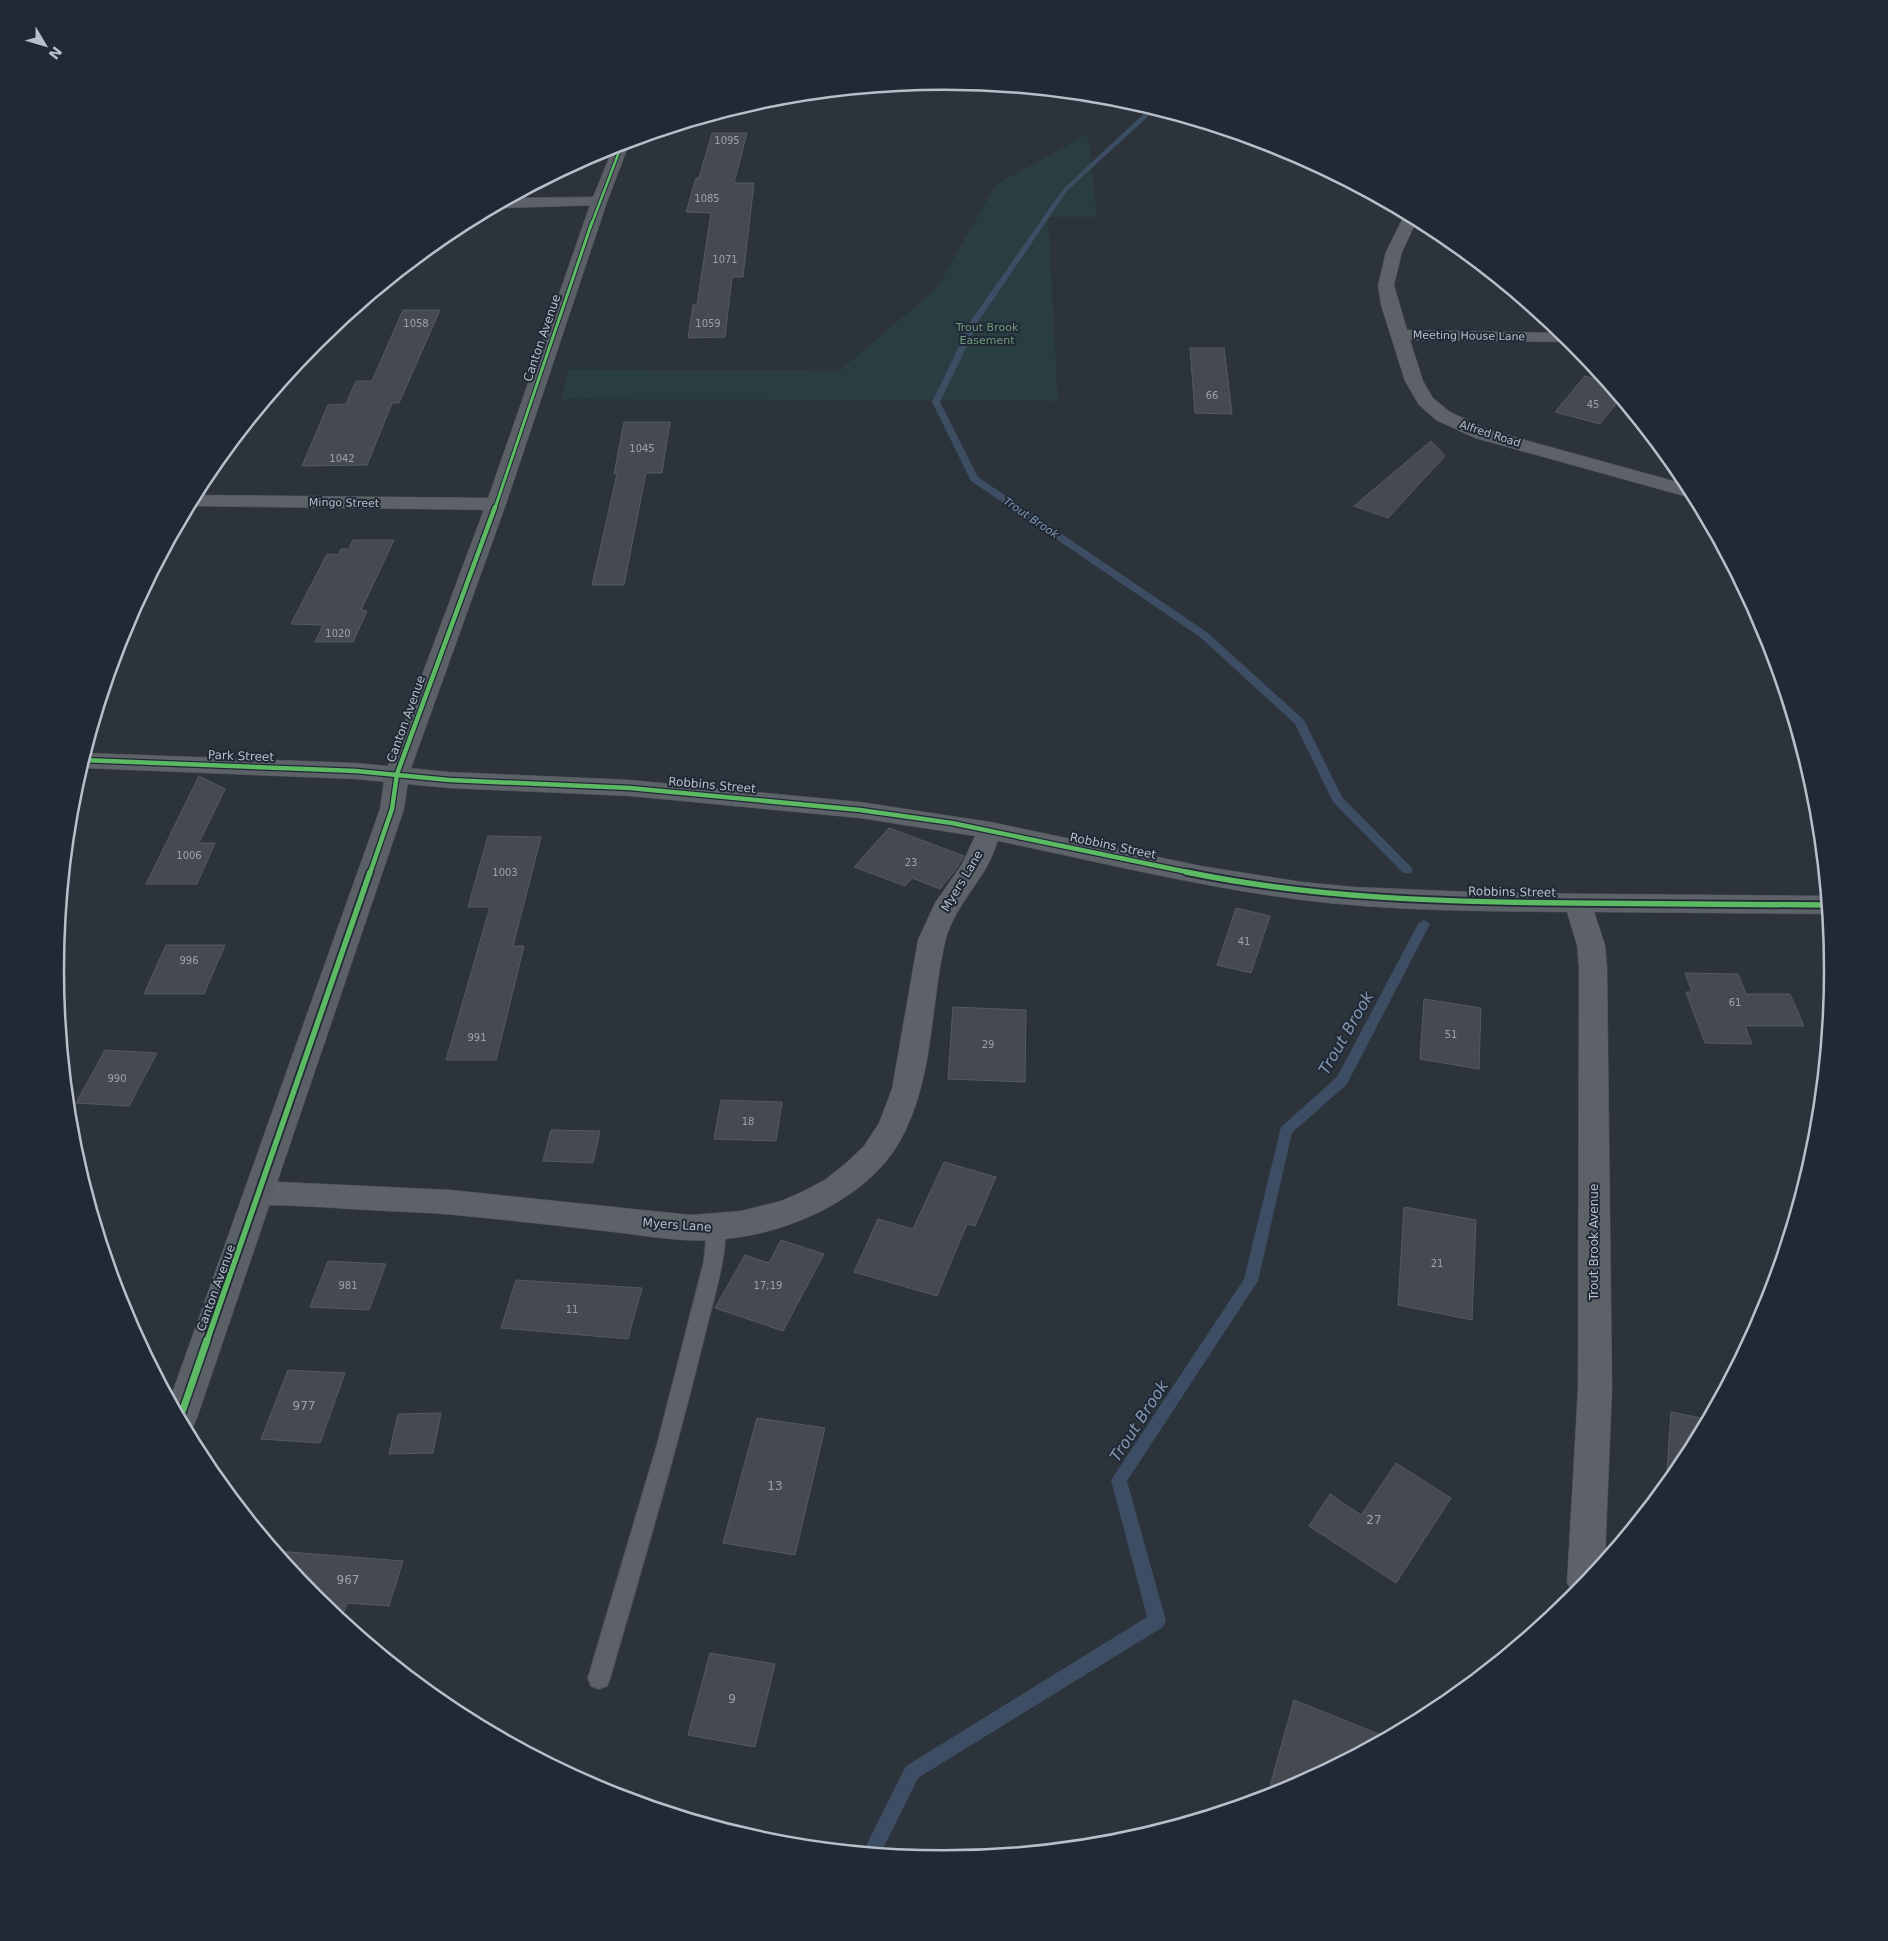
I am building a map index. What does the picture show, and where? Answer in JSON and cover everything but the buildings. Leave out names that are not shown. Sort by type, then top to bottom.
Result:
[{"type":"main road","name":"Canton Avenue","points":[[182,1412],[260,1193],[392,809],[397,774],[496,504],[599,202],[619,153]]},
{"type":"street","points":[[514,203],[599,202]]},
{"type":"street","name":"Alfred Road","points":[[1408,223],[1394,252],[1386,285],[1399,335],[1419,391],[1434,408],[1455,422],[1499,439],[1681,489]]},
{"type":"street","name":"Meeting House Lane","points":[[1399,335],[1555,338]]},
{"type":"street","name":"Mingo Street","points":[[200,501],[496,504]]},
{"type":"street","name":"Park Street","points":[[90,760],[397,774]]},
{"type":"street","name":"Robbins Street","points":[[397,774],[449,780],[630,788],[721,795],[860,810],[990,830],[1201,875],[1302,891],[1430,900],[1821,904]]},
{"type":"street","name":"Myers Lane","points":[[260,1193],[450,1202],[691,1228],[716,1228],[766,1219],[817,1199],[840,1186],[859,1171],[876,1153],[900,1112],[907,1089],[932,940],[948,903],[974,866],[990,830]]},
{"type":"street","name":"Trout Brook Avenue","points":[[1577,902],[1591,945],[1593,977],[1595,1389],[1587,1571]]},
{"type":"lane","points":[[600,1678],[669,1436],[713,1261],[716,1228]]},
{"type":"green space","name":"Trout Brook Easement","points":[[1088,134],[1097,217],[1048,217],[1058,401],[561,399],[568,369],[839,371],[936,289],[996,184]]},
{"type":"waterway","name":"Trout Brook","points":[[1147,114],[1065,190],[976,319],[936,402],[974,479],[1204,635],[1300,722],[1337,799],[1407,870]]},
{"type":"waterway","name":"Trout Brook","points":[[874,1848],[912,1772],[1157,1621],[1119,1480],[1251,1281],[1286,1131],[1342,1080],[1424,924]]},
{"type":"cycle path","points":[[182,1411],[392,809],[397,774],[496,504],[599,202],[619,153]]},
{"type":"cycle path","points":[[90,760],[356,771],[449,780],[630,788],[860,810],[952,823],[1201,875],[1302,891],[1354,896],[1496,902],[1821,905]]}]
